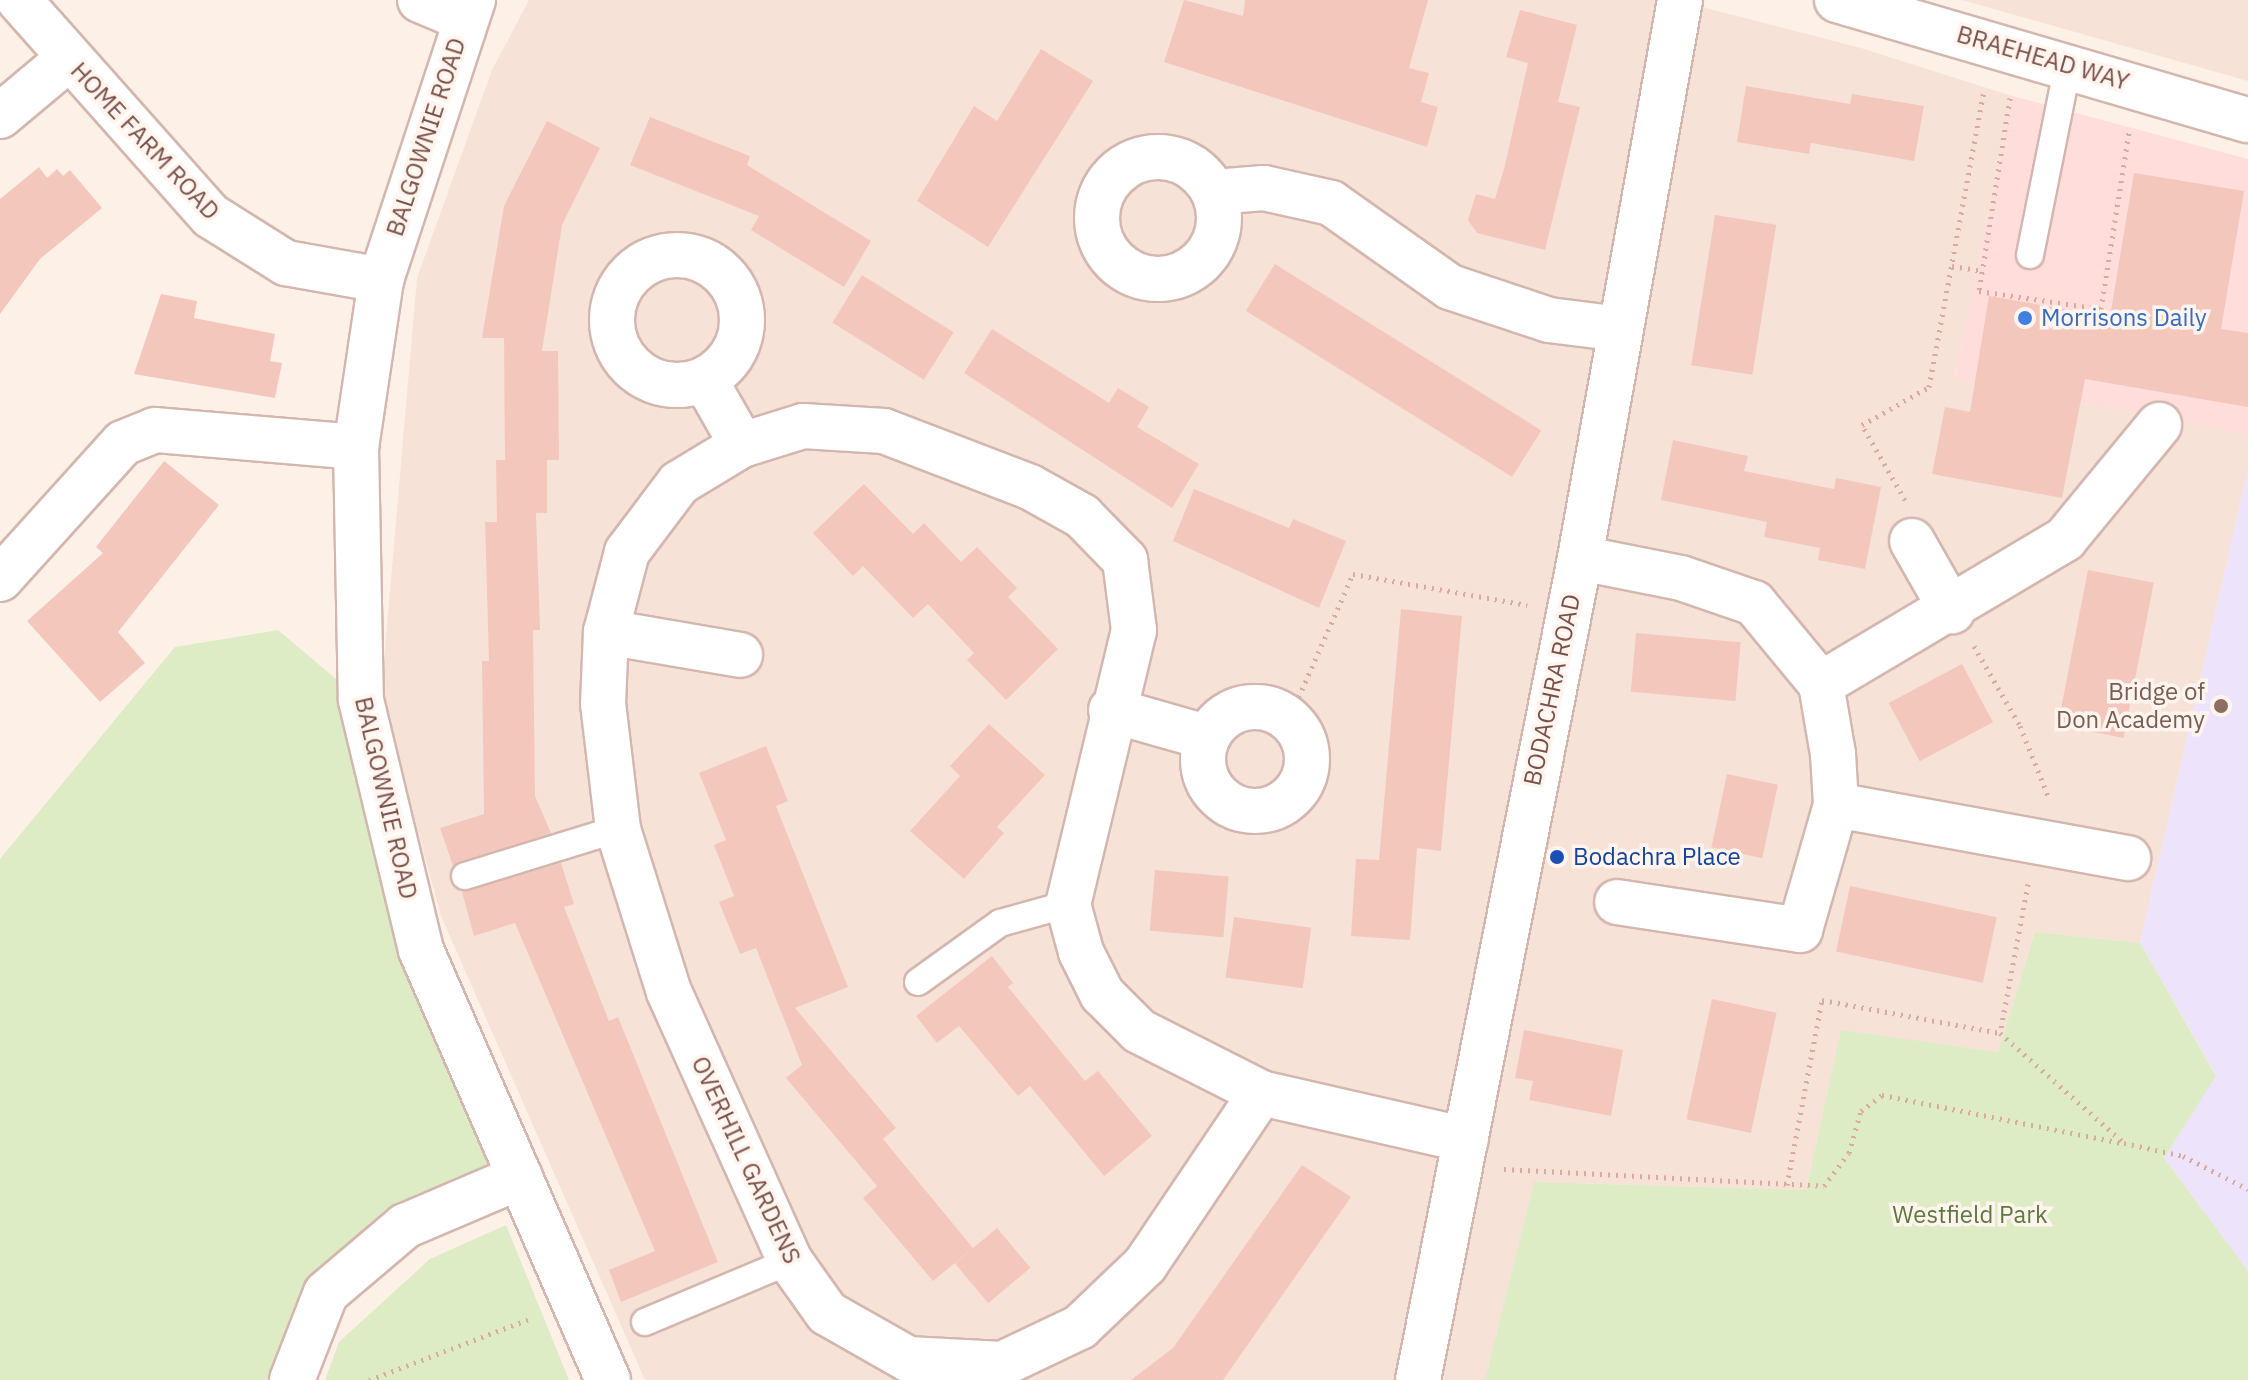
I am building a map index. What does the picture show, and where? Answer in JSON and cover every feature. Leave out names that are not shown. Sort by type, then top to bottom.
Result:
[{"type":"street","name":"HOME FARM ROAD","points":[[19,0],[68,59],[211,216],[286,263],[381,280]]},
{"type":"street","points":[[420,0],[469,10]]},
{"type":"street","name":"BODACHRA ROAD","points":[[1418,1380],[1580,558],[1680,0]]},
{"type":"street","name":"BRAEHEAD WAY","points":[[1837,0],[2068,64],[2248,120]]},
{"type":"street","name":"BALGOWNIE ROAD","points":[[469,10],[381,280],[356,447],[361,700],[421,950],[608,1380]]},
{"type":"street","points":[[0,116],[68,59]]},
{"type":"street","points":[[1214,192],[1264,188],[1331,203],[1450,287],[1549,320],[1620,329]]},
{"type":"street","points":[[705,380],[742,445]]},
{"type":"street","points":[[1821,684],[1952,611],[2065,539],[2159,425]]},
{"type":"street","name":"OVERHILL GARDENS","points":[[1261,1093],[1145,1265],[1080,1327],[1002,1364],[908,1359],[827,1313],[790,1261],[669,992],[618,829],[603,704],[606,632],[627,552],[679,483],[742,445],[803,426],[884,431],[1018,482],[1082,516],[1125,560],[1134,630],[1111,710],[1068,904],[1081,952],[1102,994],[1139,1031],[1261,1093],[1466,1140]]},
{"type":"street","points":[[0,579],[123,443],[155,430],[356,447]]},
{"type":"street","points":[[1912,541],[1952,611]]},
{"type":"street","points":[[1580,558],[1681,578],[1754,603],[1821,684],[1836,805],[1800,930],[1617,902]]},
{"type":"street","points":[[606,632],[740,655]]},
{"type":"street","points":[[1243,708],[1272,709],[1289,719],[1301,734],[1306,772],[1284,803],[1266,810],[1247,811],[1213,792],[1203,765],[1206,737],[1218,720],[1243,708]]},
{"type":"street","points":[[1111,710],[1206,737]]},
{"type":"street","points":[[1836,805],[2036,844],[2128,858]]},
{"type":"street","points":[[292,1380],[326,1293],[405,1226],[520,1177]]},
{"type":"lane","points":[[2030,255],[2068,64]]},
{"type":"lane","points":[[465,876],[618,829]]},
{"type":"lane","points":[[918,982],[1000,923],[1068,904]]},
{"type":"lane","points":[[645,1322],[790,1261]]},
{"type":"path","points":[[1912,541],[1915,519],[1862,425],[1929,387],[1984,88],[2018,50]]},
{"type":"path","points":[[1952,266],[1983,271]]},
{"type":"path","points":[[1289,719],[1353,574],[1567,613]]},
{"type":"path","points":[[1952,611],[2020,726],[2051,803],[2036,844],[2000,1033]]},
{"type":"path","points":[[1787,1185],[1822,1000],[2000,1033],[2124,1143]]},
{"type":"path","points":[[1466,1140],[1506,1170],[1824,1186],[1849,1153],[1861,1111],[1882,1095],[2183,1156],[2248,1189]]},
{"type":"path","points":[[369,1380],[574,1303]]},
{"type":"shaded area","points":[[529,0],[1675,0],[1861,48],[2012,96],[1955,378],[2248,435],[2248,469],[2140,943],[2035,932],[1998,1052],[1841,1031],[1806,1190],[1535,1182],[1485,1380],[645,1380],[441,916],[381,695],[417,278],[492,70]]},
{"type":"shaded area","points":[[1962,0],[2248,0],[2248,81]]},
{"type":"shaded area","points":[[2012,96],[2248,159],[2248,435],[1955,378]]},
{"type":"shaded area","name":"Bridge of Don Academy","points":[[2248,469],[2248,1271],[2164,1158],[2216,1075],[2140,943]]},
{"type":"green space","points":[[278,630],[361,700],[421,950],[520,1177],[326,1293],[292,1380],[0,1380],[0,859],[175,647]]},
{"type":"green space","name":"Westfield Park","points":[[2035,932],[2140,943],[2216,1076],[2164,1158],[2248,1271],[2248,1380],[1485,1380],[1534,1182],[1806,1190],[1841,1030],[1998,1052]]},
{"type":"green space","points":[[506,1225],[569,1380],[325,1380],[339,1342],[430,1259]]},
{"type":"building","points":[[1184,0],[1243,16],[1245,0],[1428,0],[1409,68],[1429,73],[1421,102],[1438,107],[1427,147],[1164,62]]},
{"type":"building","points":[[1520,10],[1577,25],[1558,102],[1580,107],[1545,250],[1477,233],[1468,220],[1476,194],[1495,199],[1505,165],[1528,63],[1506,57]]},
{"type":"building","points":[[1041,49],[1093,81],[988,247],[917,201],[974,106],[997,121]]},
{"type":"building","points":[[1746,86],[1850,104],[1852,94],[1924,106],[1914,161],[1811,143],[1809,154],[1737,142]]},
{"type":"building","points":[[650,117],[750,156],[747,165],[871,241],[844,287],[751,230],[759,216],[630,165]]},
{"type":"building","points":[[547,121],[600,148],[562,225],[542,351],[558,351],[559,460],[547,460],[547,513],[536,513],[540,630],[533,630],[535,796],[551,833],[453,866],[440,828],[484,814],[482,661],[489,661],[485,522],[497,522],[496,460],[505,460],[504,338],[482,338],[504,206]]},
{"type":"building","points":[[39,167],[47,178],[57,169],[63,176],[70,170],[102,208],[40,259],[0,314],[0,199]]},
{"type":"building","points":[[2134,173],[2244,191],[2221,329],[2248,333],[2248,407],[2085,379],[2062,498],[1932,474],[1945,407],[1970,412],[1989,296],[2110,317]]},
{"type":"building","points":[[1715,215],[1776,225],[1752,375],[1691,365]]},
{"type":"building","points":[[1275,264],[1541,430],[1512,477],[1246,311]]},
{"type":"building","points":[[862,275],[954,332],[924,380],[832,322]]},
{"type":"building","points":[[161,294],[197,301],[194,318],[275,334],[270,361],[282,363],[275,398],[134,374]]},
{"type":"building","points":[[992,329],[1109,403],[1118,388],[1149,407],[1137,427],[1199,464],[1172,508],[964,373]]},
{"type":"building","points":[[1673,440],[1748,456],[1744,471],[1834,489],[1836,478],[1881,487],[1865,569],[1818,560],[1820,548],[1764,537],[1767,522],[1661,500]]},
{"type":"building","points":[[164,461],[219,505],[118,632],[145,663],[100,702],[27,621],[103,553],[96,547]]},
{"type":"building","points":[[864,484],[913,534],[924,523],[961,562],[977,547],[1017,588],[1008,597],[1058,649],[1006,700],[967,660],[974,653],[928,604],[913,618],[863,566],[853,576],[813,533]]},
{"type":"building","points":[[1194,489],[1289,528],[1293,519],[1346,541],[1319,608],[1173,541]]},
{"type":"building","points":[[2088,570],[2154,583],[2124,738],[2058,725]]},
{"type":"building","points":[[1401,609],[1462,616],[1441,851],[1417,848],[1410,940],[1351,936],[1356,859],[1379,860]]},
{"type":"building","points":[[1636,633],[1741,642],[1735,701],[1631,692]]},
{"type":"building","points":[[1962,664],[1993,722],[1920,761],[1889,703]]},
{"type":"building","points":[[989,724],[1045,775],[997,827],[1004,833],[964,879],[910,831],[960,776],[950,766]]},
{"type":"building","points":[[766,746],[788,801],[776,806],[848,987],[795,1008],[896,1128],[883,1139],[973,1248],[933,1281],[863,1198],[877,1186],[786,1078],[802,1065],[756,948],[740,954],[719,902],[734,896],[714,845],[726,840],[699,773]]},
{"type":"building","points":[[1727,774],[1778,785],[1762,858],[1711,847]]},
{"type":"building","points":[[561,863],[574,904],[564,907],[609,1021],[618,1017],[718,1262],[621,1302],[609,1270],[655,1251],[515,923],[474,936],[462,892]]},
{"type":"building","points":[[1155,870],[1229,876],[1223,937],[1150,931]]},
{"type":"building","points":[[1850,886],[1997,917],[1983,983],[1836,952]]},
{"type":"building","points":[[1234,917],[1311,928],[1303,988],[1226,977]]},
{"type":"building","points":[[992,956],[1013,983],[1008,987],[1085,1081],[1098,1071],[1152,1136],[1104,1176],[1030,1086],[1018,1096],[959,1026],[937,1043],[916,1016]]},
{"type":"building","points":[[1712,999],[1777,1013],[1751,1133],[1686,1119]]},
{"type":"building","points":[[1524,1030],[1623,1050],[1611,1116],[1529,1100],[1533,1081],[1515,1078]]},
{"type":"building","points":[[1302,1165],[1351,1197],[1223,1380],[1131,1380],[1173,1348]]},
{"type":"building","points":[[997,1228],[1030,1268],[988,1303],[955,1263]]},
{"type":"place","name":"Morrisons Daily","points":[[2025,318]]},
{"type":"place","name":"Bridge of Don Academy","points":[[2221,706]]},
{"type":"place","name":"Bodachra Place","points":[[1557,857]]}]
